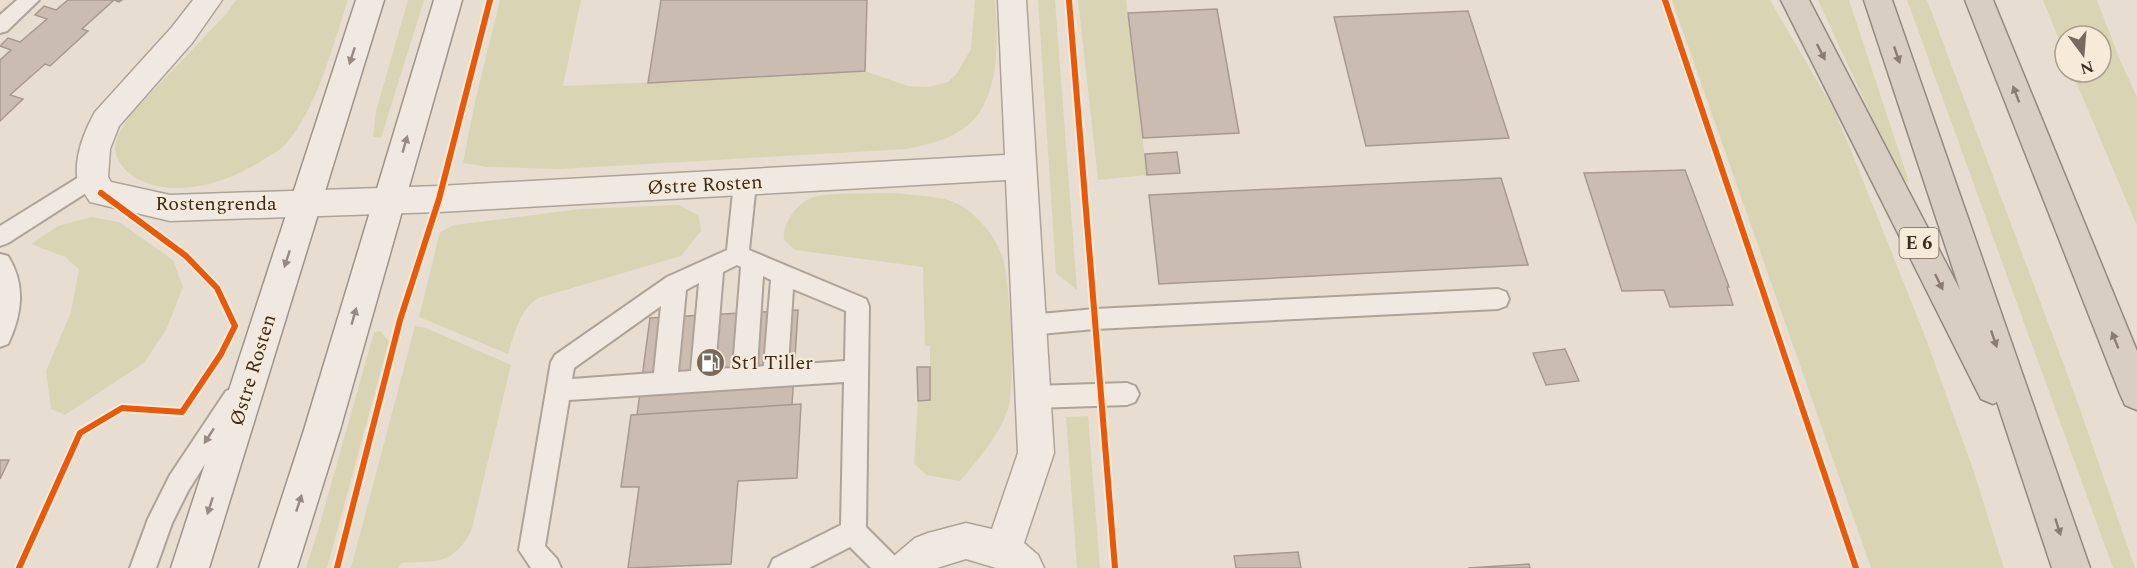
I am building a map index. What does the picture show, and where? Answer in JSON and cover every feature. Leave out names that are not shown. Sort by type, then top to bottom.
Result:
[{"type":"highway","name":"E 6","points":[[1795,0],[2044,486]]},
{"type":"highway","name":"E 6","points":[[1878,0],[2072,568]]},
{"type":"highway","points":[[1979,0],[2137,394]]},
{"type":"street","points":[[92,178],[95,149],[106,120],[183,35],[208,0]]},
{"type":"street","name":"Østre Rosten","points":[[190,568],[369,0]]},
{"type":"street","points":[[278,568],[322,430],[448,0]]},
{"type":"street","points":[[908,568],[928,551],[966,541],[1014,559],[1036,453],[1012,0]]},
{"type":"street","name":"Østre Rosten","points":[[389,200],[1021,167]]},
{"type":"street","name":"Rostengrenda","points":[[92,178],[101,194],[170,208],[389,200]]},
{"type":"lane","points":[[0,26],[29,0]]},
{"type":"lane","points":[[0,237],[92,178]]},
{"type":"lane","points":[[744,377],[745,183]]},
{"type":"lane","points":[[548,568],[532,550],[563,362],[675,284],[712,267],[745,258],[858,306],[853,532],[889,568]]},
{"type":"lane","points":[[0,263],[8,276],[8,319],[0,337]]},
{"type":"lane","points":[[702,380],[712,267]]},
{"type":"lane","points":[[775,376],[783,275]]},
{"type":"lane","points":[[665,382],[675,284]]},
{"type":"lane","points":[[1029,325],[1095,319],[1498,299]]},
{"type":"lane","points":[[143,568],[161,519],[179,483],[253,370]]},
{"type":"lane","points":[[560,390],[856,371]]},
{"type":"lane","points":[[1033,398],[1128,394]]},
{"type":"lane","points":[[782,568],[853,532]]},
{"type":"shaded area","points":[[236,0],[348,0],[323,76],[307,113],[297,130],[281,149],[252,167],[219,181],[202,186],[167,188],[134,177],[121,165],[115,152],[117,139],[123,126],[130,115],[227,13]]},
{"type":"shaded area","points":[[408,0],[424,0],[381,138],[373,137],[376,111]]},
{"type":"shaded area","points":[[500,0],[581,0],[563,86],[802,76],[802,74],[865,71],[908,86],[928,87],[948,82],[957,73],[971,49],[975,0],[995,0],[997,32],[995,67],[986,100],[978,114],[967,126],[946,138],[907,149],[560,169],[487,167],[463,163],[475,102]]},
{"type":"shaded area","points":[[1038,0],[1055,0],[1077,290],[1056,273]]},
{"type":"shaded area","points":[[1078,0],[1126,0],[1147,175],[1098,180]]},
{"type":"shaded area","points":[[1672,0],[1770,0],[1834,110],[1850,148],[1925,336],[1974,472],[2004,568],[1871,568]]},
{"type":"shaded area","points":[[1818,0],[1849,0],[1909,182],[1901,180]]},
{"type":"shaded area","points":[[1907,0],[1927,0],[2074,392],[2135,568],[2113,568]]},
{"type":"shaded area","points":[[2043,0],[2097,0],[2106,24],[2053,24]]},
{"type":"shaded area","points":[[2113,42],[2137,97],[2137,226],[2077,84],[2113,84]]},
{"type":"shaded area","points":[[895,193],[940,198],[965,208],[988,230],[997,244],[1006,272],[1012,378],[1008,409],[994,438],[960,481],[927,475],[914,464],[918,401],[930,400],[930,346],[925,346],[923,267],[795,250],[784,240],[788,220],[808,199],[832,194]]},
{"type":"shaded area","points":[[679,205],[699,216],[701,231],[681,256],[538,298],[522,316],[508,354],[419,317],[440,232],[454,225],[580,209]]},
{"type":"shaded area","points":[[91,217],[119,222],[173,260],[183,287],[167,328],[144,363],[65,415],[51,409],[46,371],[71,312],[79,269],[65,257],[31,244],[58,226]]},
{"type":"shaded area","points":[[415,326],[426,328],[511,365],[471,532],[456,551],[442,560],[401,563],[399,568],[351,568]]},
{"type":"shaded area","points":[[380,331],[389,341],[327,568],[306,568],[374,332]]},
{"type":"shaded area","points":[[1088,416],[1100,568],[1077,568],[1066,417]]},
{"type":"building","points":[[68,0],[114,0],[82,29],[88,31],[50,66],[45,64],[10,95],[23,99],[0,121],[0,60],[11,50],[0,46],[8,38],[20,42],[47,19],[35,15],[44,6],[56,10]]},
{"type":"building","points":[[661,0],[867,0],[865,71],[648,83]]},
{"type":"building","points":[[1217,9],[1239,133],[1143,138],[1128,13]]},
{"type":"building","points":[[1468,11],[1509,138],[1366,146],[1334,17]]},
{"type":"building","points":[[1177,152],[1180,173],[1147,175],[1145,154]]},
{"type":"building","points":[[1685,170],[1729,287],[1727,287],[1733,305],[1670,307],[1664,290],[1622,291],[1584,173]]},
{"type":"building","points":[[1501,178],[1528,265],[1159,284],[1149,195]]},
{"type":"building","points":[[798,310],[792,405],[637,415],[650,318]]},
{"type":"building","points":[[1565,349],[1579,381],[1546,385],[1533,353]]},
{"type":"building","points":[[917,367],[930,367],[930,400],[918,401]]},
{"type":"building","points":[[801,404],[797,478],[738,481],[731,564],[628,568],[639,487],[621,487],[631,415]]},
{"type":"building","points":[[0,460],[9,460],[0,479]]},
{"type":"building","points":[[1298,552],[1301,568],[1236,568],[1234,556]]},
{"type":"building","points":[[1529,564],[1530,568],[1468,568]]},
{"type":"cycle path","points":[[337,568],[400,320],[439,199],[490,0]]},
{"type":"cycle path","points":[[1069,0],[1115,568]]},
{"type":"cycle path","points":[[1665,0],[1856,568]]},
{"type":"cycle path","points":[[19,568],[80,433],[122,408],[182,412],[221,354],[235,326],[217,288],[186,256],[101,193]]},
{"type":"place","name":"St1 Tiller","points":[[710,363]]}]
